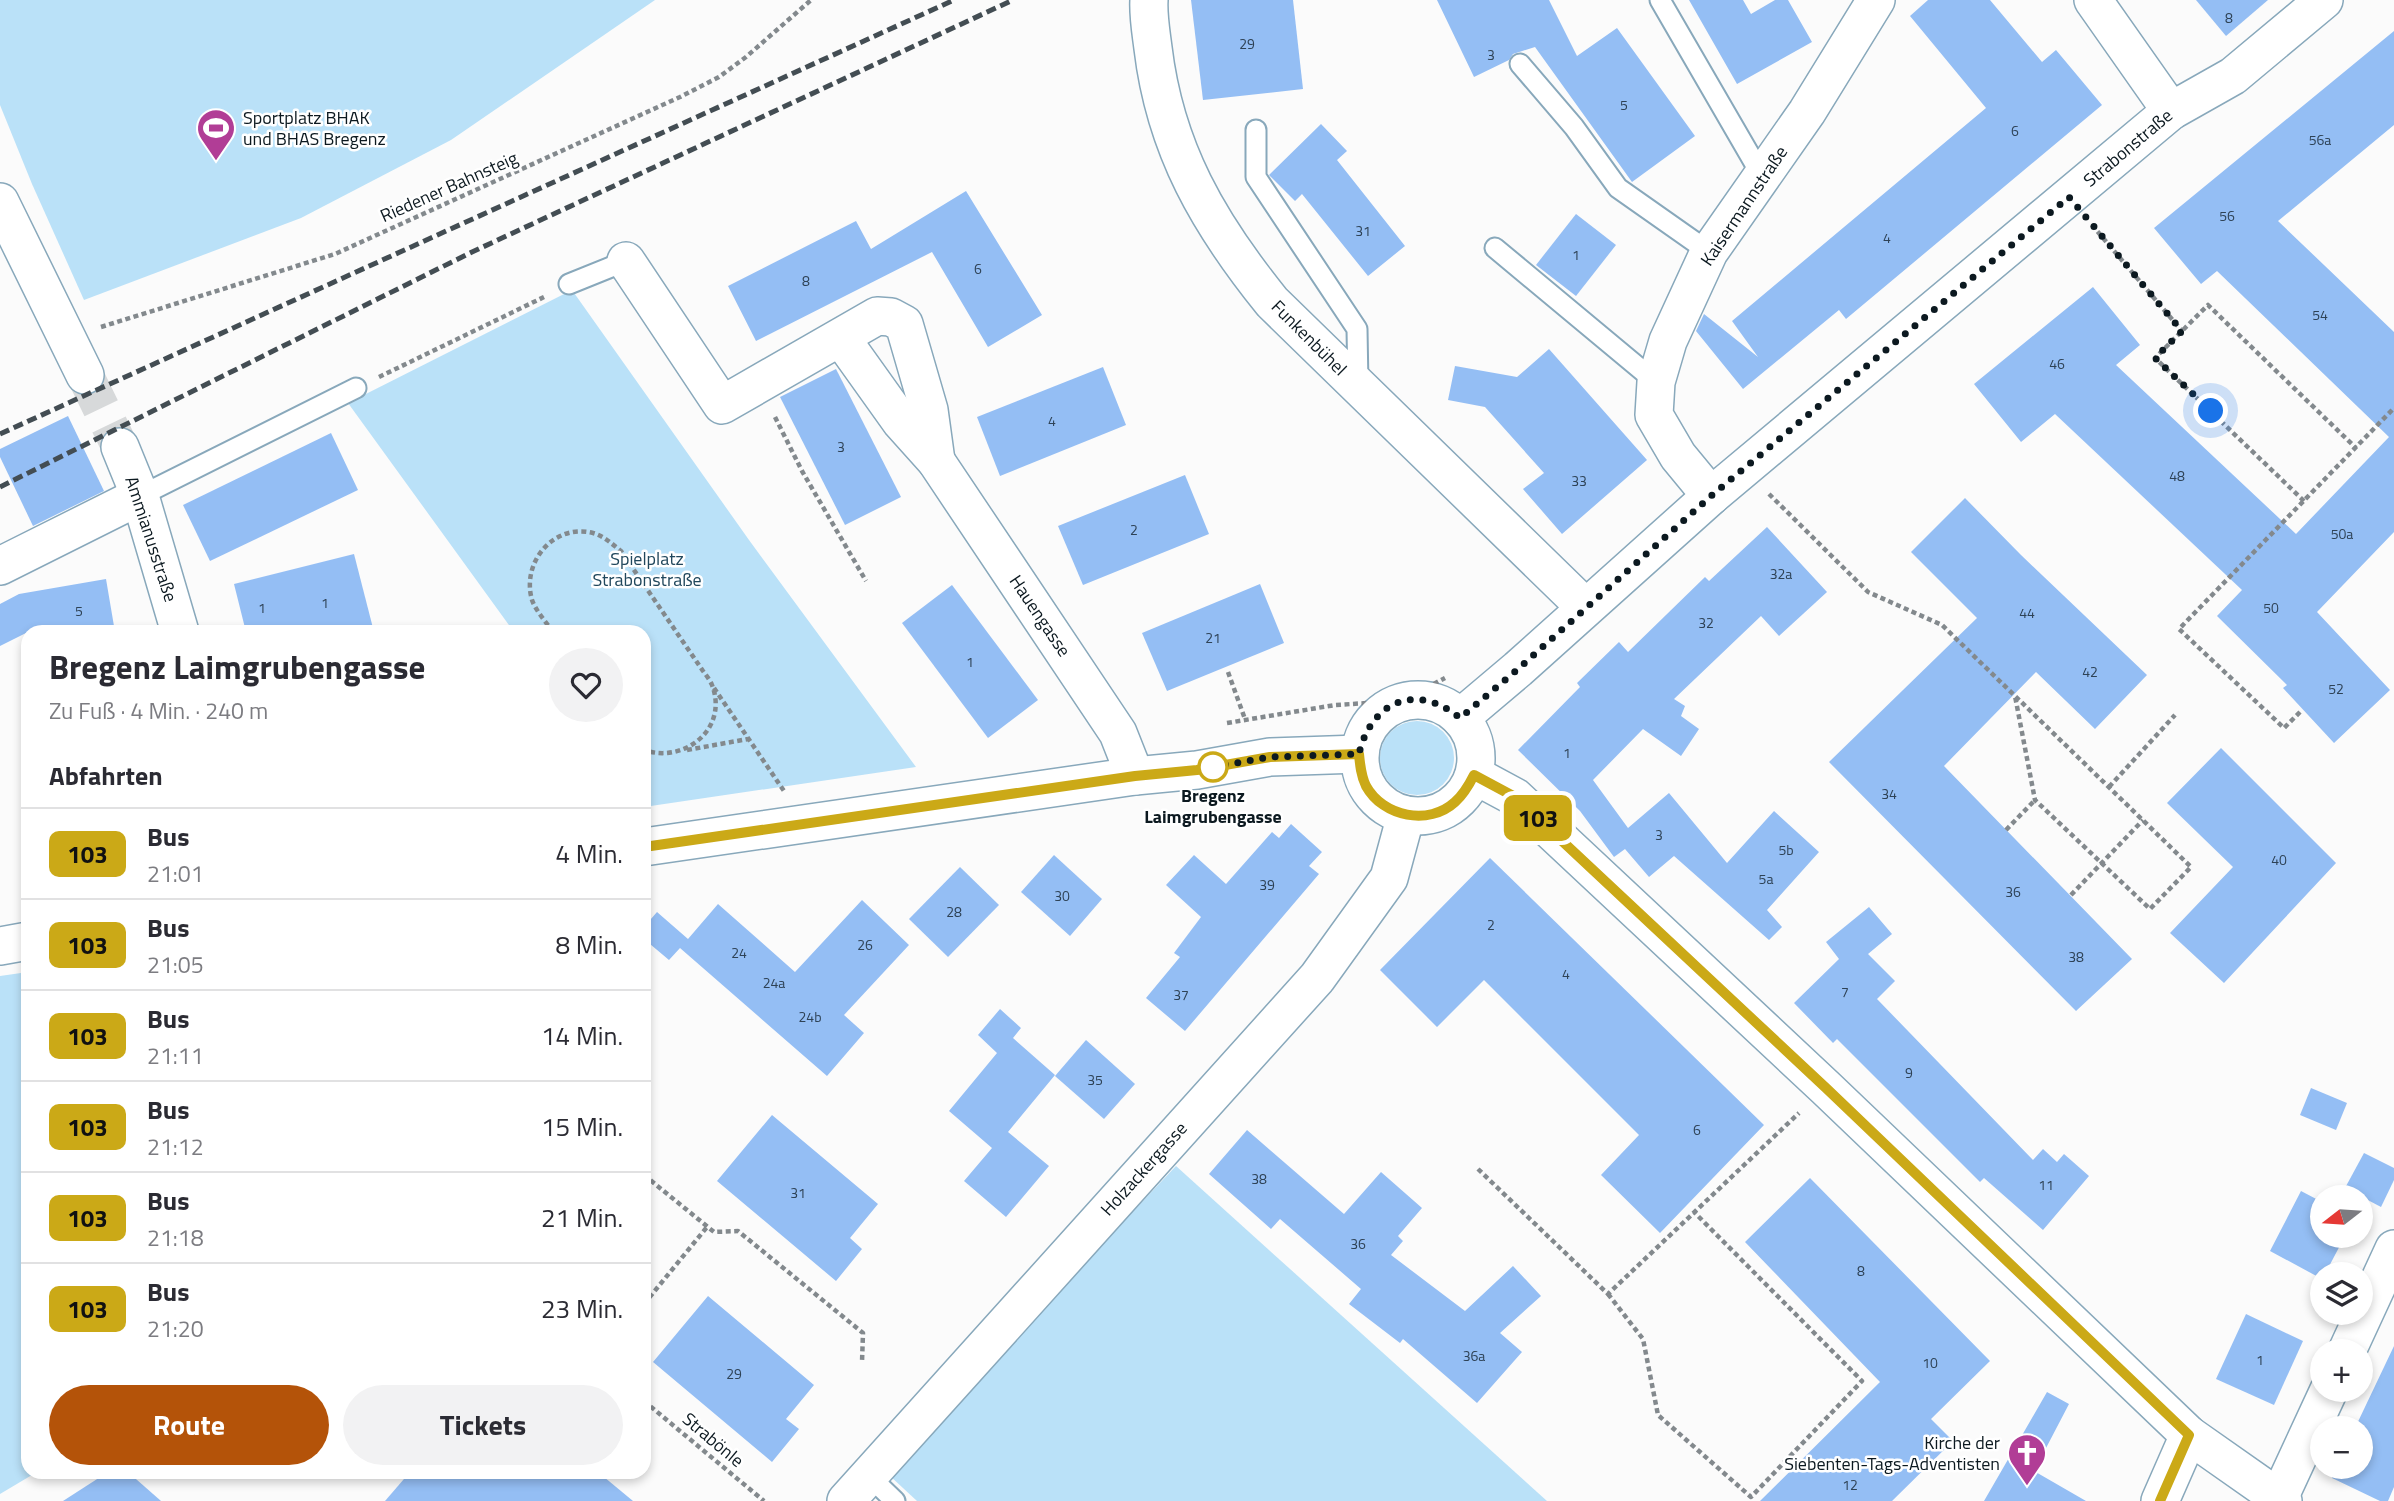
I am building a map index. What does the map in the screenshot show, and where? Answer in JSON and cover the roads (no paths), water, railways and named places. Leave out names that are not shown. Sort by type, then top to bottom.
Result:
[{"type":"street","name":"Kaisermannstraße","points":[[1711,496],[1678,456],[1654,415],[1656,382],[1668,341],[1709,252],[1807,112],[1876,0]]},
{"type":"street","points":[[2093,0],[2171,111]]},
{"type":"street","name":"Strabonstraße","points":[[1460,718],[1711,496],[2171,111],[2233,76],[2324,0]]},
{"type":"street","name":"Funkenbühel","points":[[1149,4],[1155,65],[1165,113],[1182,160],[1204,206],[1237,259],[1272,302],[1586,607]]},
{"type":"street","points":[[0,202],[85,375]]},
{"type":"street","name":"Hauengasse","points":[[626,261],[722,405],[877,316],[891,317],[904,324],[929,410],[936,461]]},
{"type":"street","name":"Hauengasse","points":[[841,338],[901,422],[936,461],[1118,733],[1135,776]]},
{"type":"street","name":"Ammianusstraße","points":[[120,447],[140,496],[178,625]]},
{"type":"street","points":[[0,566],[140,496]]},
{"type":"street","points":[[1417,699],[1448,707],[1460,718],[1475,745],[1476,760],[1474,775],[1466,790],[1454,803],[1440,812],[1423,816],[1406,815],[1390,809],[1366,786],[1359,754],[1363,736],[1372,721],[1385,709],[1401,701],[1417,699]]},
{"type":"street","points":[[651,846],[1135,776],[1197,770],[1270,757],[1359,754]]},
{"type":"street","points":[[1474,775],[1515,797],[1826,1088],[2189,1435],[2281,1499],[2324,1402]]},
{"type":"street","name":"Holzackergasse","points":[[857,1488],[1317,978],[1389,878],[1406,815]]},
{"type":"street","points":[[0,946],[21,942]]},
{"type":"street","points":[[2353,1339],[2394,1250]]},
{"type":"street","points":[[2160,1501],[2189,1435]]},
{"type":"lane","points":[[1660,0],[1762,176]]},
{"type":"lane","points":[[1520,64],[1574,127],[1618,188],[1709,252]]},
{"type":"lane","points":[[1256,130],[1256,177],[1357,329],[1358,386]]},
{"type":"lane","points":[[1495,248],[1656,382]]},
{"type":"lane","points":[[569,284],[626,261]]},
{"type":"lane","points":[[140,496],[356,388]]},
{"type":"lane","points":[[857,1488],[895,1501]]},
{"type":"tunnel","points":[[85,375],[120,447]]},
{"type":"railway","points":[[0,434],[954,0]]},
{"type":"railway","points":[[0,487],[472,252],[1013,0]]},
{"type":"place","name":"Sportplatz BHAK und BHAS Bregenz","points":[[216,162]]},
{"type":"place","name":"Bregenz Laimgrubengasse","points":[[1213,767]]},
{"type":"place","name":"Kirche der Siebenten-Tags-Adventisten","points":[[2027,1487]]},
{"type":"park label","name":"Spielplatz Strabonstraße","points":[[647,569]]}]
